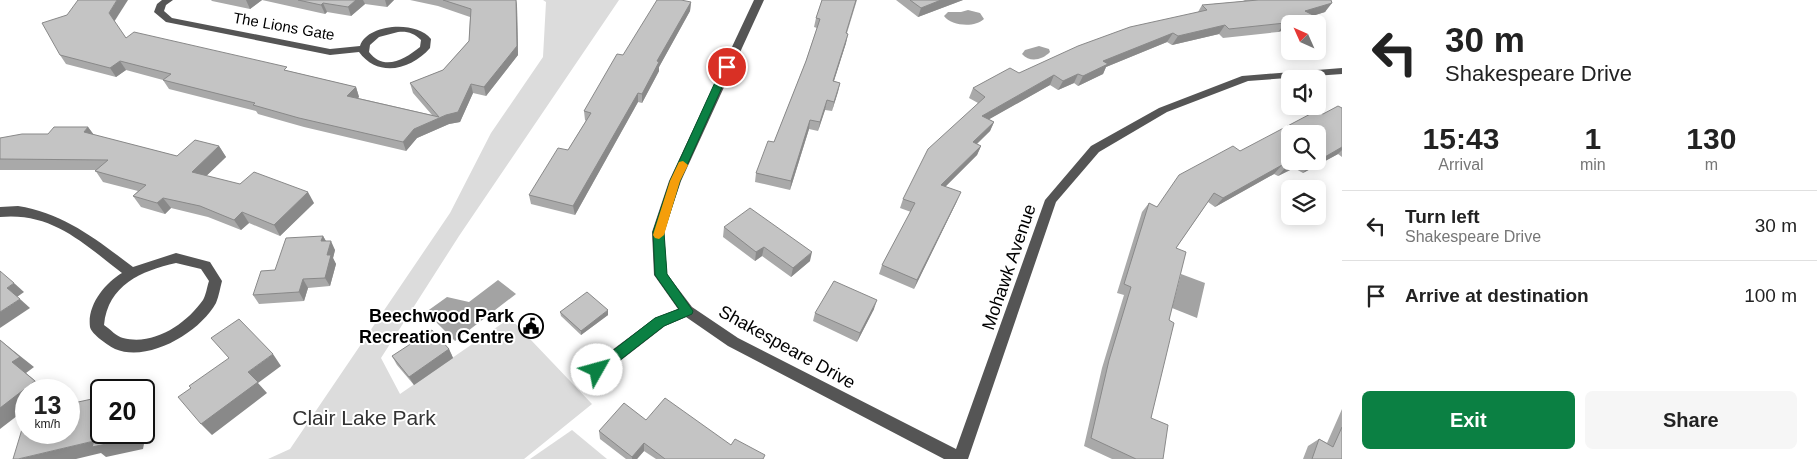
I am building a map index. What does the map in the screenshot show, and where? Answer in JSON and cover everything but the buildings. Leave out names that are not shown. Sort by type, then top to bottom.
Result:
[{"type":"street","name":"The Lions Gate","points":[[168,0],[162,4],[159,12],[169,20],[330,52],[363,49]]},
{"type":"street","name":"Shakespeare Drive","points":[[759,0],[675,181],[658,232],[661,275],[687,311],[733,342],[960,459]]},
{"type":"street","points":[[397,29],[414,30],[422,34],[426,38],[427,44],[415,58],[394,65],[375,64],[364,56],[363,49],[366,43],[377,35],[397,29]]},
{"type":"street","name":"Mohawk Avenue","points":[[960,459],[1051,200],[1096,149],[1163,110],[1246,78],[1342,71]]},
{"type":"street","points":[[0,212],[9,210],[46,215],[73,231],[131,273]]},
{"type":"street","points":[[176,258],[193,259],[207,265],[212,270],[216,282],[214,295],[206,310],[181,332],[160,342],[146,345],[119,346],[105,339],[98,327],[100,305],[111,290],[131,273],[156,262],[176,258]]},
{"type":"street","points":[[597,370],[660,322],[687,311]]},
{"type":"green space","name":"Clair Lake Park","points":[[543,0],[619,0],[459,236],[381,358],[400,394],[510,318],[592,404],[524,459],[268,459],[290,449],[450,213],[491,133],[543,57],[546,2]]},
{"type":"green space","points":[[572,430],[607,459],[530,459]]},
{"type":"shaded area","points":[[968,10],[980,13],[984,19],[975,24],[963,25],[952,22],[944,16],[948,12]]},
{"type":"shaded area","points":[[1039,46],[1049,49],[1050,52],[1036,59],[1029,59],[1022,54],[1025,50]]},
{"type":"shaded area","points":[[1181,274],[1205,283],[1197,318],[1172,308]]},
{"type":"shaded area","points":[[498,280],[516,294],[455,341],[426,312],[447,297],[469,302]]},
{"type":"slow traffic","points":[[659,235],[658,232],[675,181],[683,165]]},
{"type":"place","name":"Beechwood Park Recreation Centre","points":[[531,326]]},
{"type":"route","points":[[597,370],[660,322],[687,311],[661,275],[658,232],[675,181],[727,67]]}]
